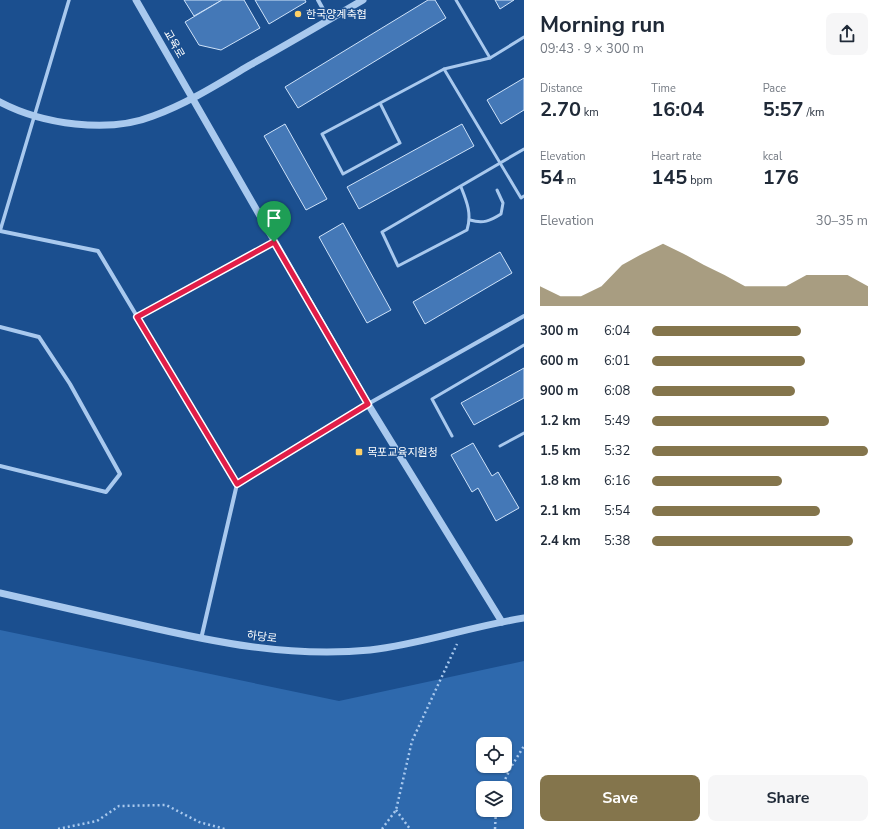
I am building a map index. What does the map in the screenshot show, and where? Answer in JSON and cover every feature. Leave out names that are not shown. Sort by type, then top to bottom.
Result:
[{"type":"street","points":[[69,0],[0,231],[98,252],[237,484],[201,639]]},
{"type":"street","name":"교육로","points":[[136,0],[368,404],[502,622]]},
{"type":"street","points":[[318,0],[329,20]]},
{"type":"street","points":[[0,102],[18,112],[59,122],[91,125],[113,124],[152,117],[193,99],[363,0]]},
{"type":"street","points":[[137,317],[274,242]]},
{"type":"street","points":[[237,484],[368,404],[524,316]]},
{"type":"street","points":[[0,327],[39,337],[70,384],[120,474],[106,492],[0,466]]},
{"type":"street","name":"하당로","points":[[0,593],[201,639],[271,649],[325,652],[370,650],[463,632],[524,618]]},
{"type":"lane","points":[[456,0],[490,58]]},
{"type":"lane","points":[[380,103],[400,143],[343,174],[322,134],[380,103],[444,69],[490,58],[524,37]]},
{"type":"lane","points":[[444,69],[521,198],[524,196]]},
{"type":"lane","points":[[461,187],[468,204],[470,220],[467,230],[398,266],[382,232],[524,150]]},
{"type":"lane","points":[[470,220],[479,223],[489,222],[501,214],[503,204],[497,190]]},
{"type":"lane","points":[[452,436],[432,399],[524,344]]},
{"type":"lane","points":[[500,446],[524,433]]},
{"type":"path","points":[[382,829],[396,810],[412,741],[463,632]]},
{"type":"path","points":[[504,781],[524,746]]},
{"type":"path","points":[[58,829],[97,820],[120,806],[166,805],[198,822],[225,829]]},
{"type":"path","points":[[396,810],[410,829]]},
{"type":"path","points":[[495,829],[496,817]]},
{"type":"shaded area","points":[[0,630],[339,701],[524,661],[524,829],[0,829]]},
{"type":"building","points":[[184,0],[222,0],[194,16]]},
{"type":"building","points":[[222,0],[244,0],[260,28],[221,50],[199,45],[185,22]]},
{"type":"building","points":[[255,0],[305,0],[306,2],[269,24]]},
{"type":"building","points":[[428,0],[435,0],[446,18],[298,108],[285,87]]},
{"type":"building","points":[[495,0],[514,0],[500,9]]},
{"type":"building","points":[[524,78],[524,110],[501,124],[487,100]]},
{"type":"building","points":[[285,124],[327,199],[306,210],[264,136]]},
{"type":"building","points":[[462,124],[474,146],[359,209],[347,187]]},
{"type":"building","points":[[343,223],[391,310],[367,323],[319,237]]},
{"type":"building","points":[[500,252],[512,273],[425,324],[413,302]]},
{"type":"building","points":[[524,368],[524,398],[474,425],[461,403]]},
{"type":"building","points":[[473,443],[492,476],[498,472],[519,508],[496,521],[478,488],[472,492],[451,455]]},
{"type":"place","name":"한국양계축협","points":[[298,14]]},
{"type":"place","name":"목포교육지원청","points":[[359,452]]},
{"type":"route","points":[[274,242],[368,404],[237,484],[137,317],[274,242]]}]
